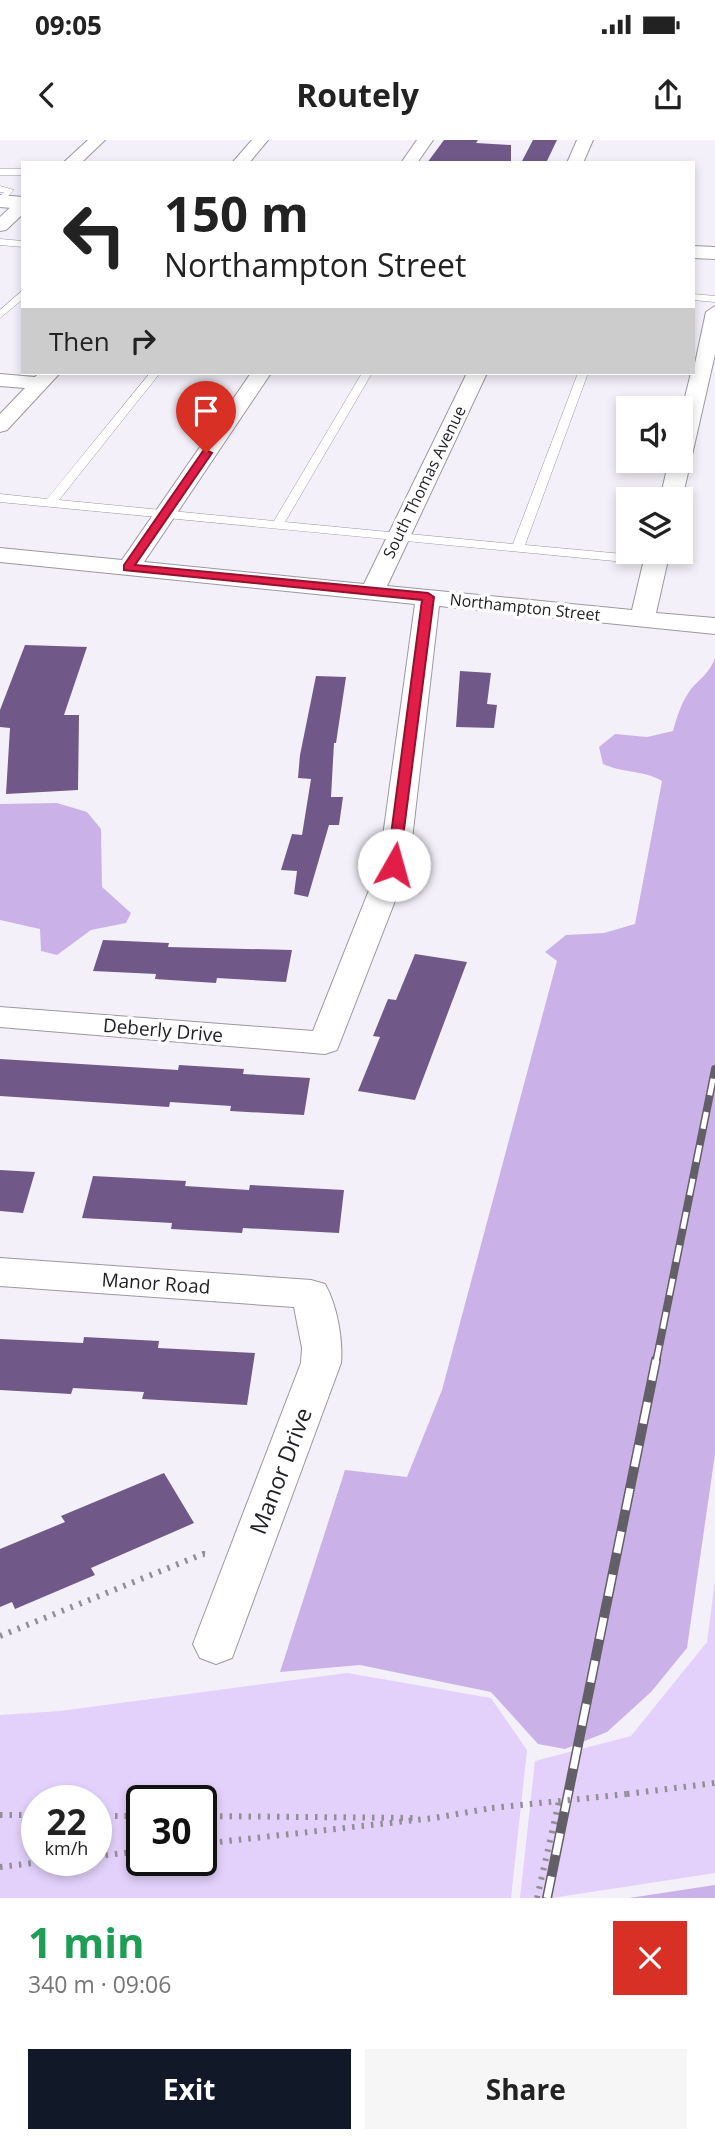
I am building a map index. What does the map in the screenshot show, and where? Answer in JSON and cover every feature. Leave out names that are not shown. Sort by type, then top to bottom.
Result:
[{"type":"main road","points":[[0,201],[21,204]]},
{"type":"main road","points":[[695,251],[715,253]]},
{"type":"street","points":[[73,161],[97,140]]},
{"type":"street","points":[[242,161],[260,140]]},
{"type":"street","points":[[410,161],[425,140]]},
{"type":"street","points":[[576,161],[585,140]]},
{"type":"street","points":[[0,226],[21,206]]},
{"type":"street","points":[[693,404],[715,312]]},
{"type":"street","points":[[128,568],[260,375]]},
{"type":"street","name":"South Thomas Avenue","points":[[372,592],[476,375]]},
{"type":"street","points":[[0,380],[45,378]]},
{"type":"street","points":[[0,426],[45,378]]},
{"type":"street","name":"Northampton Street","points":[[0,555],[715,626]]},
{"type":"street","points":[[642,620],[655,564]]},
{"type":"street","name":"Deberly Drive","points":[[0,1017],[325,1043],[394,865],[428,597]]},
{"type":"street","name":"Manor Road","points":[[0,1272],[311,1294]]},
{"type":"street","name":"Manor Drive","points":[[216,1644],[321,1363],[321,1348],[311,1294]]},
{"type":"lane","points":[[0,172],[21,173]]},
{"type":"lane","points":[[0,187],[21,186]]},
{"type":"lane","points":[[0,187],[10,190],[0,201]]},
{"type":"lane","points":[[0,242],[21,244]]},
{"type":"lane","points":[[0,315],[21,295]]},
{"type":"lane","points":[[695,297],[715,299]]},
{"type":"lane","points":[[50,503],[153,375]]},
{"type":"lane","points":[[277,525],[366,375]]},
{"type":"lane","points":[[518,548],[582,375]]},
{"type":"lane","points":[[0,498],[518,548],[616,554]]},
{"type":"path","points":[[0,1636],[203,1554],[247,1562]]},
{"type":"path","points":[[217,1842],[715,1783]]},
{"type":"path","points":[[537,1898],[559,1801]]},
{"type":"path","points":[[0,1815],[21,1815]]},
{"type":"path","points":[[217,1816],[434,1818]]},
{"type":"path","points":[[0,1867],[21,1865]]},
{"type":"shaded area","points":[[715,658],[715,1454],[687,1648],[651,1692],[607,1732],[565,1749],[538,1744],[491,1692],[360,1665],[280,1672],[345,1470],[407,1477],[442,1390],[557,961],[545,952],[566,935],[604,933],[635,924],[662,781],[603,764],[599,747],[615,734],[647,737],[673,731],[685,699]]},
{"type":"shaded area","points":[[57,803],[87,812],[101,829],[102,887],[131,913],[126,923],[91,930],[57,955],[41,951],[40,929],[0,920],[0,804]]},
{"type":"shaded area","points":[[715,1580],[715,1873],[552,1898],[520,1898],[535,1761],[631,1736],[707,1642]]},
{"type":"shaded area","points":[[347,1673],[491,1698],[527,1750],[511,1898],[0,1898],[0,1715],[60,1711]]},
{"type":"shaded area","points":[[715,1885],[715,1898],[629,1898]]},
{"type":"building","points":[[444,140],[478,140],[476,143],[511,145],[511,161],[428,161]]},
{"type":"building","points":[[533,140],[557,140],[547,161],[522,161]]},
{"type":"building","points":[[25,645],[87,647],[64,715],[79,715],[78,790],[6,794],[10,728],[0,727],[0,710]]},
{"type":"building","points":[[460,671],[491,673],[487,704],[497,705],[494,728],[456,727]]},
{"type":"building","points":[[316,676],[346,677],[334,743],[331,797],[343,797],[339,825],[329,825],[308,897],[294,894],[297,871],[281,870],[292,834],[302,835],[311,779],[298,778],[300,755]]},
{"type":"building","points":[[103,940],[169,943],[168,947],[292,950],[286,982],[217,978],[216,983],[155,979],[156,974],[93,971]]},
{"type":"building","points":[[415,954],[467,962],[415,1100],[358,1091],[380,1037],[373,1036],[388,999],[396,1000]]},
{"type":"building","points":[[0,1059],[178,1070],[179,1065],[244,1069],[243,1074],[310,1078],[304,1115],[230,1111],[231,1106],[170,1102],[169,1107],[0,1096]]},
{"type":"building","points":[[0,1170],[35,1172],[23,1213],[0,1211]]},
{"type":"building","points":[[93,1176],[186,1181],[185,1186],[249,1190],[250,1185],[344,1190],[339,1233],[243,1228],[242,1233],[171,1229],[172,1223],[82,1218]]},
{"type":"building","points":[[84,1337],[159,1341],[158,1348],[255,1353],[247,1405],[142,1399],[144,1392],[73,1388],[71,1394],[0,1390],[0,1339],[83,1343]]},
{"type":"building","points":[[164,1473],[194,1523],[91,1568],[95,1575],[15,1609],[12,1602],[0,1607],[0,1549],[65,1522],[61,1516]]},
{"type":"railway","points":[[656,1362],[715,1069]]},
{"type":"railway","points":[[547,1898],[656,1360]]},
{"type":"route","points":[[206,453],[128,568],[428,597],[394,865]]}]
